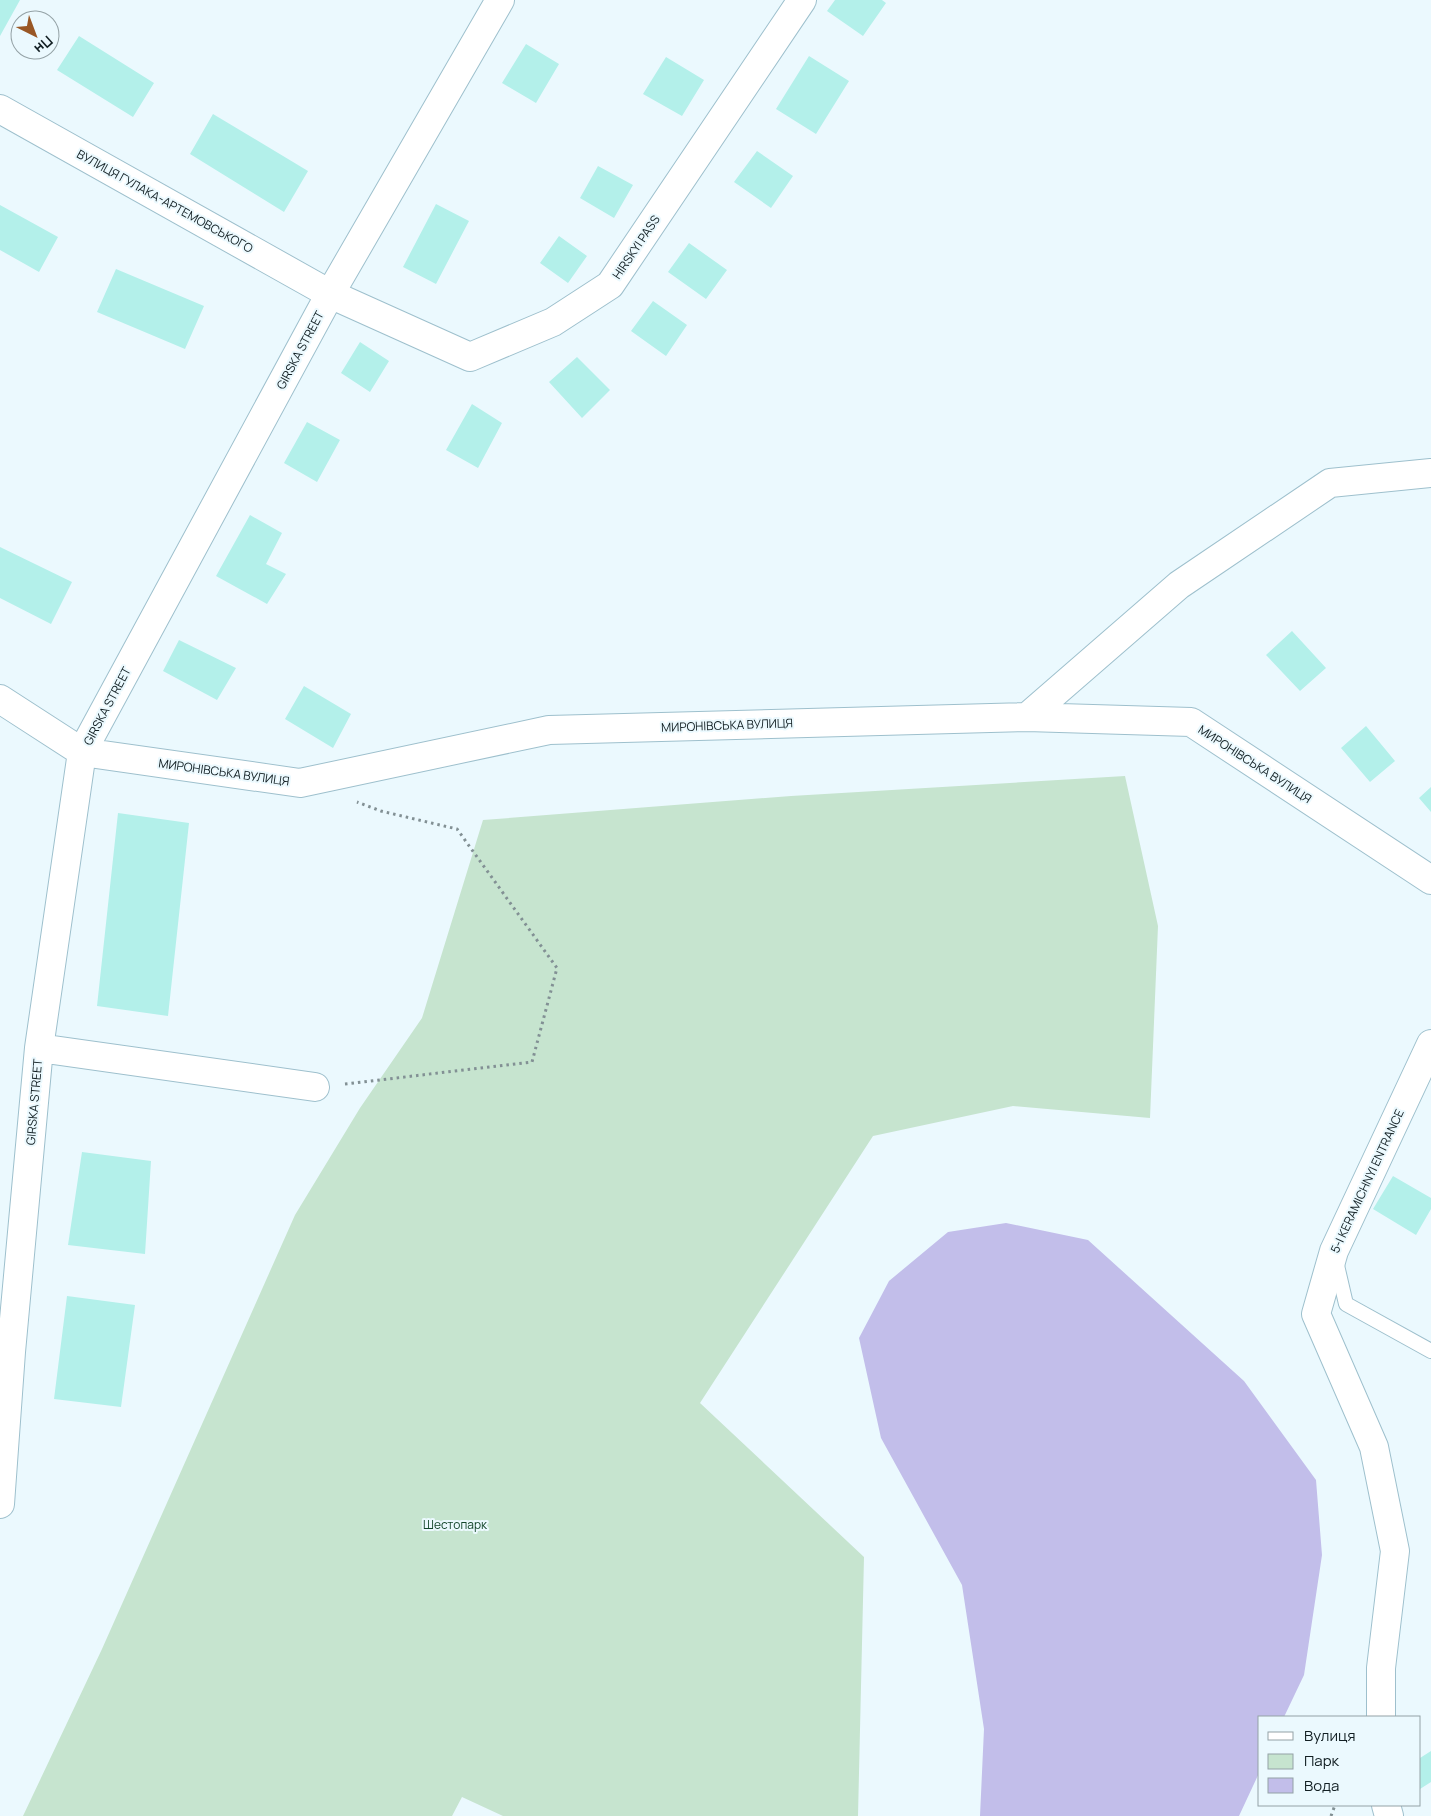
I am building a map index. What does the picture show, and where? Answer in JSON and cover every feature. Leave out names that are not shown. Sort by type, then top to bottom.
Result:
[{"type":"street","name":"GIRSKA STREET","points":[[0,1504],[6,1349],[39,1048],[82,752],[330,294],[500,0]]},
{"type":"street","name":"HIRSKYI PASS","points":[[330,294],[470,357],[553,322],[610,285],[802,0]]},
{"type":"street","name":"ВУЛИЦЯ ГУЛАКА-АРТЕМОВСЬКОГО","points":[[0,109],[330,294]]},
{"type":"street","points":[[1026,717],[1179,585],[1330,483],[1431,473]]},
{"type":"street","name":"МИРОНІВСЬКА ВУЛИЦЯ","points":[[0,698],[82,752],[300,783],[549,730],[1026,717],[1191,722],[1431,880]]},
{"type":"street","name":"5-I KERAMICHNYI ENTRANCE","points":[[1381,1716],[1381,1668],[1395,1551],[1374,1447],[1316,1314],[1334,1251],[1431,1044]]},
{"type":"street","points":[[39,1048],[315,1087]]},
{"type":"lane","points":[[1334,1251],[1346,1304],[1431,1350]]},
{"type":"path","points":[[315,1087],[532,1062],[556,968],[457,829],[381,811],[354,801]]},
{"type":"green space","name":"Шестопарк","points":[[1125,776],[1158,926],[1150,1118],[1013,1106],[873,1136],[700,1403],[864,1557],[858,1816],[503,1816],[462,1797],[452,1816],[23,1816],[102,1649],[295,1215],[360,1108],[422,1018],[483,820],[791,796]]},
{"type":"water","points":[[1006,1223],[1088,1240],[1244,1381],[1316,1480],[1322,1555],[1304,1675],[1284,1716],[1258,1716],[1258,1775],[1239,1816],[980,1816],[984,1729],[962,1585],[881,1438],[859,1338],[889,1281],[948,1232]]},
{"type":"building","points":[[0,0],[20,0],[14,10],[10,10],[10,18],[0,36]]},
{"type":"building","points":[[835,0],[882,0],[886,3],[863,36],[827,11]]},
{"type":"building","points":[[79,36],[154,83],[133,117],[57,70]]},
{"type":"building","points":[[526,44],[559,64],[536,103],[502,83]]},
{"type":"building","points":[[809,56],[849,81],[816,134],[776,109]]},
{"type":"building","points":[[666,57],[704,80],[682,116],[643,94]]},
{"type":"building","points":[[213,114],[308,171],[284,212],[190,154]]},
{"type":"building","points":[[757,151],[793,176],[771,208],[734,182]]},
{"type":"building","points":[[598,166],[633,185],[614,218],[580,198]]},
{"type":"building","points":[[436,204],[469,221],[436,284],[403,267]]},
{"type":"building","points":[[0,205],[58,237],[39,272],[0,250]]},
{"type":"building","points":[[559,236],[587,256],[568,283],[540,263]]},
{"type":"building","points":[[689,243],[727,270],[706,299],[668,272]]},
{"type":"building","points":[[116,269],[204,306],[185,349],[97,312]]},
{"type":"building","points":[[653,301],[687,325],[666,356],[631,331]]},
{"type":"building","points":[[360,342],[389,361],[370,392],[341,373]]},
{"type":"building","points":[[577,357],[610,390],[582,418],[549,382]]},
{"type":"building","points":[[472,404],[502,423],[478,468],[446,450]]},
{"type":"building","points":[[307,422],[340,440],[317,482],[284,463]]},
{"type":"building","points":[[250,515],[282,533],[266,564],[286,574],[267,604],[216,576]]},
{"type":"building","points":[[0,547],[72,582],[51,624],[0,598]]},
{"type":"building","points":[[1292,631],[1326,668],[1300,691],[1266,655]]},
{"type":"building","points":[[179,640],[236,668],[217,700],[163,671]]},
{"type":"building","points":[[304,686],[351,714],[333,748],[285,719]]},
{"type":"building","points":[[1366,726],[1395,761],[1370,782],[1341,748]]},
{"type":"building","points":[[1431,787],[1431,812],[1419,798]]},
{"type":"building","points":[[118,813],[189,823],[168,1016],[97,1006]]},
{"type":"building","points":[[82,1152],[151,1161],[145,1254],[68,1245]]},
{"type":"building","points":[[1393,1176],[1431,1198],[1431,1209],[1416,1235],[1373,1209]]},
{"type":"building","points":[[67,1296],[135,1305],[121,1407],[54,1399]]},
{"type":"building","points":[[1431,1751],[1431,1782],[1421,1788],[1421,1757]]}]
